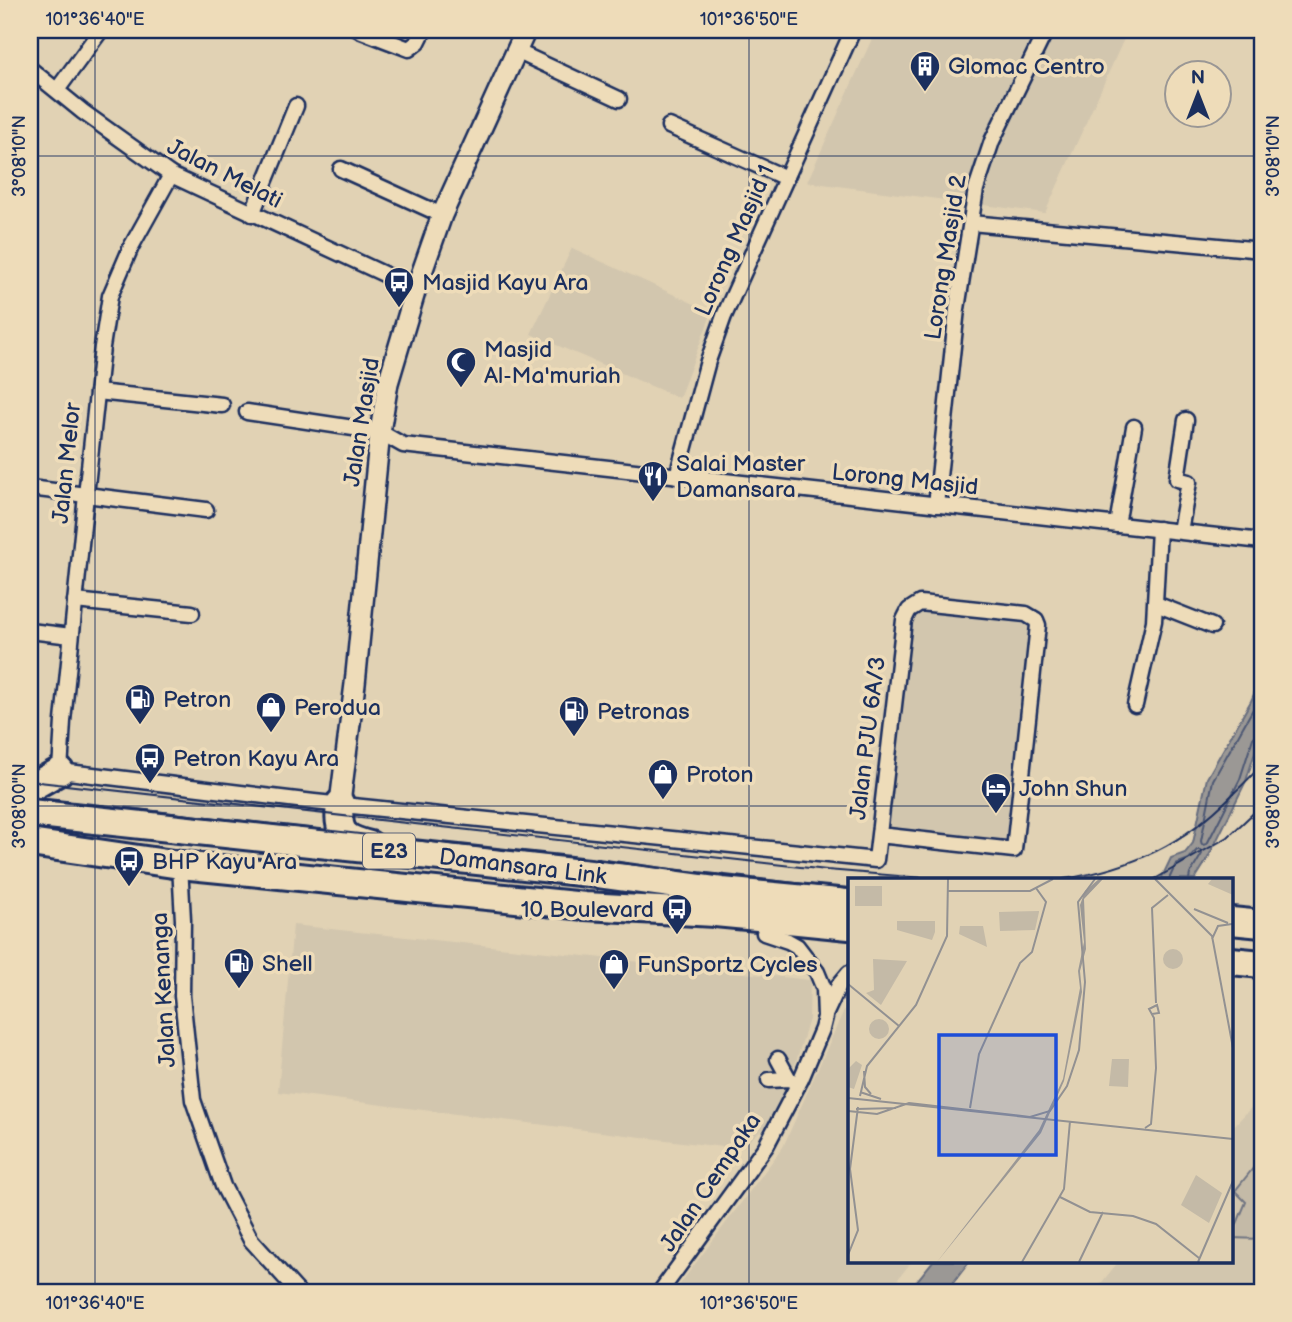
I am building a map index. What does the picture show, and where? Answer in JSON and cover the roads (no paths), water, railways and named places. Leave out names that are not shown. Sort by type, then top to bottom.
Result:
[{"type":"highway","points":[[30,788],[60,771]]},
{"type":"highway","points":[[340,803],[339,819],[342,831],[349,840],[408,853]]},
{"type":"highway","name":"Damansara Link","points":[[30,813],[598,874],[718,902],[848,926]]},
{"type":"highway","name":"Damansara Link","points":[[30,843],[180,865],[585,906],[718,902],[848,903]]},
{"type":"highway","points":[[598,874],[702,872],[848,885]]},
{"type":"highway","points":[[585,906],[764,933],[848,942]]},
{"type":"highway","points":[[1232,921],[1262,925]]},
{"type":"highway","points":[[1232,939],[1262,942]]},
{"type":"highway","points":[[1232,961],[1262,964]]},
{"type":"highway","points":[[1232,978],[1262,980]]},
{"type":"street","points":[[57,90],[101,30]]},
{"type":"street","points":[[359,30],[409,50],[418,42],[424,30]]},
{"type":"street","name":"Jalan Masjid","points":[[340,803],[355,684],[380,432],[388,383],[415,289],[442,215],[526,30]]},
{"type":"street","name":"Lorong Masjid 1","points":[[677,476],[708,361],[724,316],[853,30]]},
{"type":"street","name":"Lorong Masjid 2","points":[[936,505],[957,309],[976,188],[992,141],[1046,30]]},
{"type":"street","points":[[516,51],[619,99]]},
{"type":"street","name":"Jalan Melati","points":[[33,77],[57,90],[171,175],[415,289]]},
{"type":"street","points":[[252,214],[296,106]]},
{"type":"street","points":[[669,126],[786,178]]},
{"type":"street","points":[[341,169],[442,215]]},
{"type":"street","name":"Jalan Melor","points":[[60,771],[71,636],[110,296],[131,247],[171,175]]},
{"type":"street","points":[[971,223],[1262,250]]},
{"type":"street","points":[[97,392],[222,405]]},
{"type":"street","name":"Lorong Masjid","points":[[247,412],[380,432],[402,445],[1262,541]]},
{"type":"street","points":[[1180,531],[1189,482],[1177,479],[1186,420]]},
{"type":"street","points":[[1117,524],[1135,427]]},
{"type":"street","points":[[30,488],[206,510]]},
{"type":"street","points":[[1135,705],[1154,621],[1159,529]]},
{"type":"street","points":[[75,601],[192,614]]},
{"type":"street","name":"Jalan PJU 6A/3","points":[[340,803],[876,860],[904,620],[909,610],[920,603],[1026,614],[1036,620],[1038,625],[1014,850],[879,835]]},
{"type":"street","points":[[1156,604],[1212,626]]},
{"type":"street","points":[[30,631],[71,636]]},
{"type":"street","points":[[60,771],[340,803]]},
{"type":"street","name":"Jalan Kenanga","points":[[180,865],[183,920],[182,996],[193,1100],[223,1186],[251,1240],[298,1292]]},
{"type":"street","name":"Jalan Cempaka","points":[[660,1292],[766,1146],[793,1082],[822,1029],[824,989],[817,972],[797,946],[764,933]]},
{"type":"street","name":"Jalan Cempaka","points":[[824,1017],[839,985],[848,974]]},
{"type":"street","points":[[778,1059],[793,1082]]},
{"type":"street","points":[[769,1080],[793,1082]]},
{"type":"water","points":[[1262,676],[1262,730],[1246,781],[1207,860],[1196,878],[1162,878],[1171,858],[1185,853],[1193,843],[1207,778],[1251,701]]},
{"type":"water","points":[[932,1262],[969,1262],[946,1292],[908,1292]]},
{"type":"tram line","points":[[1069,878],[1113,868],[1176,840],[1214,812],[1262,763]]},
{"type":"tram line","points":[[30,781],[827,870],[923,878]]},
{"type":"tram line","points":[[30,797],[848,889]]},
{"type":"tram line","points":[[1157,878],[1228,837],[1262,805]]},
{"type":"place","name":"Glomac Centro","points":[[925,93]]},
{"type":"place","name":"Masjid Kayu Ara","points":[[399,309]]},
{"type":"place","name":"Masjid Al-Ma'muriah","points":[[461,389]]},
{"type":"place","name":"Salai Master Damansara","points":[[653,503]]},
{"type":"place","name":"Petron","points":[[140,726]]},
{"type":"place","name":"Perodua","points":[[271,734]]},
{"type":"place","name":"Petronas","points":[[574,738]]},
{"type":"place","name":"Petron Kayu Ara","points":[[150,785]]},
{"type":"place","name":"Proton","points":[[663,801]]},
{"type":"place","name":"John Shun","points":[[996,815]]},
{"type":"place","name":"BHP Kayu Ara","points":[[129,888]]},
{"type":"place","name":"10 Boulevard","points":[[677,936]]},
{"type":"place","name":"Shell","points":[[239,990]]},
{"type":"place","name":"FunSportz Cycles","points":[[614,991]]}]
